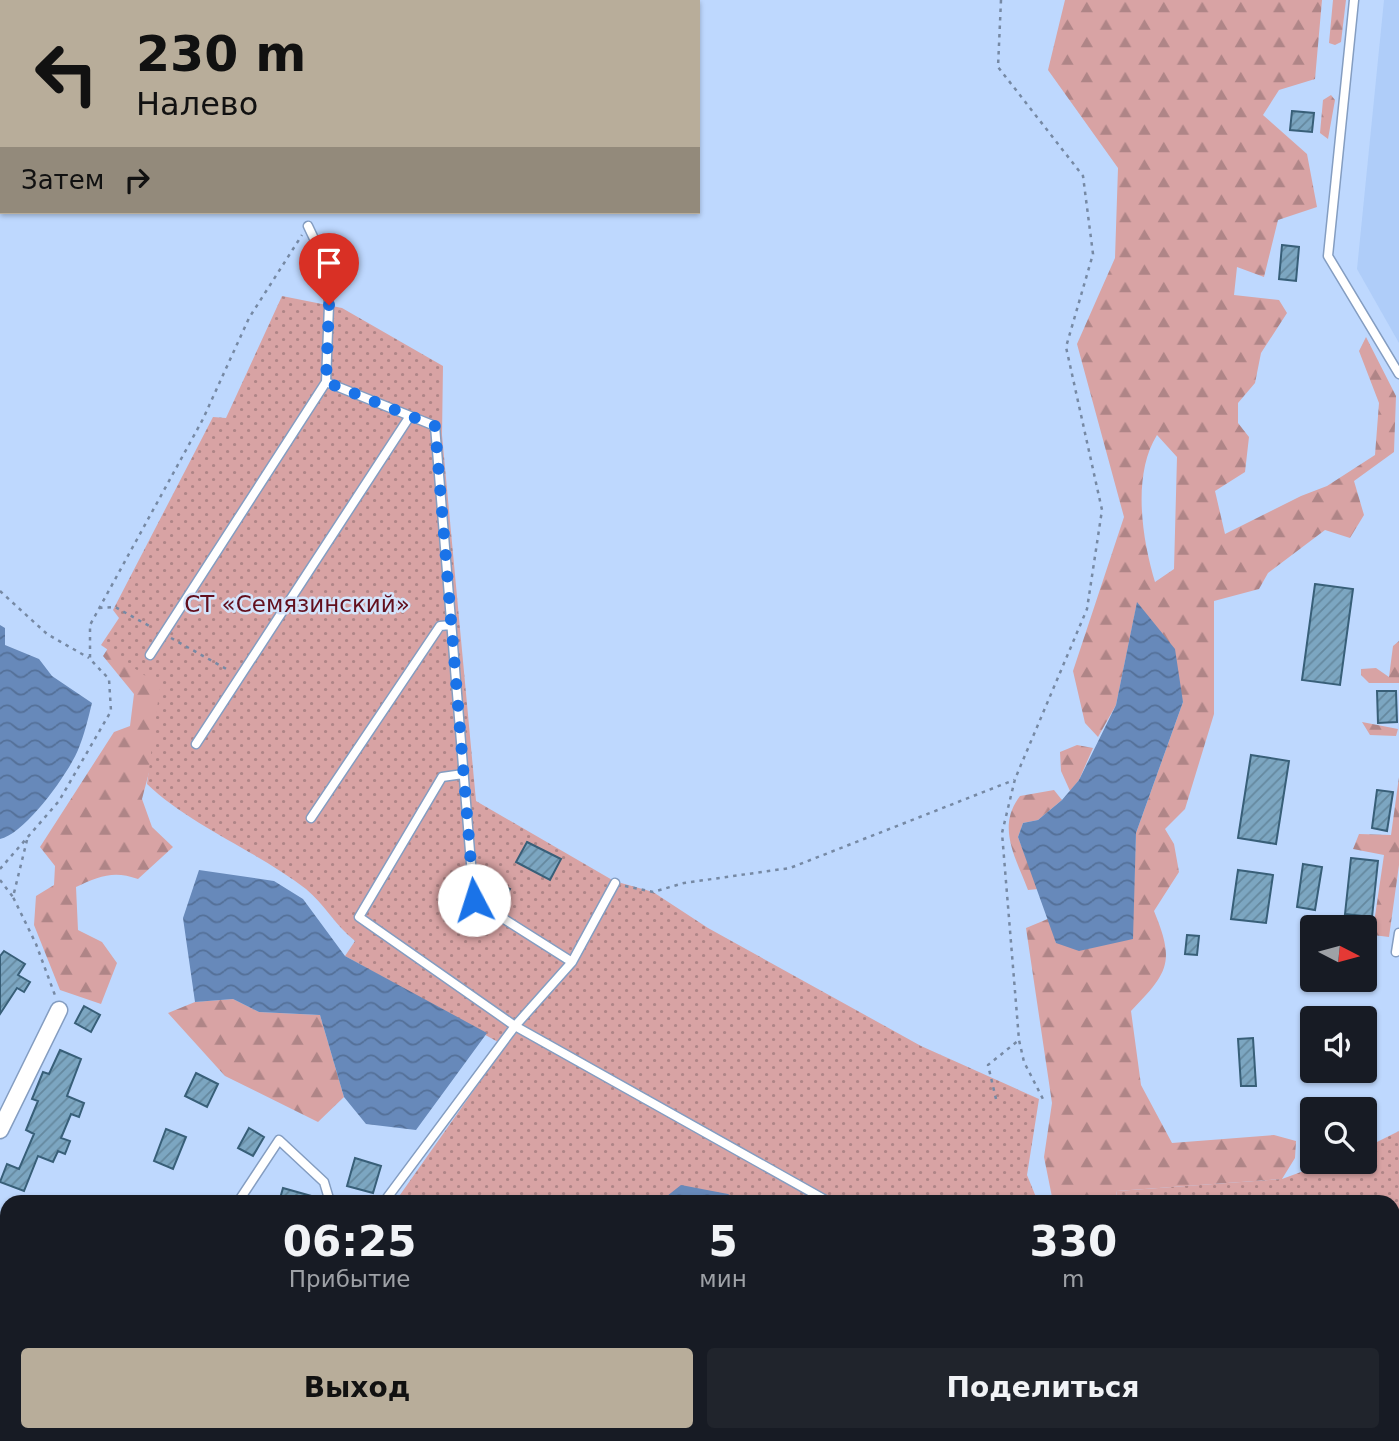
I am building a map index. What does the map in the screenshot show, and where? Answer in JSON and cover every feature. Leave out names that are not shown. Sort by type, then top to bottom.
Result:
[{"type":"street","points":[[0,1130],[59,1010]]},
{"type":"lane","points":[[1354,0],[1328,256],[1399,374]]},
{"type":"lane","points":[[150,654],[326,382],[329,305],[325,262],[308,226]]},
{"type":"lane","points":[[326,382],[435,426],[474,900],[572,962]]},
{"type":"lane","points":[[196,744],[410,416]]},
{"type":"lane","points":[[311,818],[440,626],[451,625]]},
{"type":"lane","points":[[463,774],[442,777],[359,917],[515,1026],[817,1195]]},
{"type":"lane","points":[[389,1195],[515,1026],[572,962],[615,883]]},
{"type":"lane","points":[[1396,952],[1399,933]]},
{"type":"lane","points":[[243,1195],[279,1140],[324,1182],[328,1195]]},
{"type":"path","points":[[1001,0],[998,67],[1083,176],[1094,254],[1066,347],[1102,510],[1087,609],[1015,779],[1002,833],[1019,1040],[1024,1062],[1043,1099]]},
{"type":"path","points":[[90,659],[90,625],[203,419],[249,318],[308,226]]},
{"type":"path","points":[[0,591],[47,634],[90,659],[109,679],[111,711],[59,801],[0,869]]},
{"type":"path","points":[[615,883],[653,892],[684,883],[790,869],[1015,779]]},
{"type":"path","points":[[13,897],[28,837]]},
{"type":"path","points":[[0,880],[13,897],[36,944],[59,1010]]},
{"type":"path","points":[[996,1099],[988,1065],[1019,1040]]},
{"type":"shaded area","points":[[1384,0],[1399,0],[1399,343],[1357,269]]},
{"type":"green space","points":[[1065,0],[1322,0],[1315,79],[1279,90],[1263,115],[1307,154],[1317,207],[1278,220],[1264,277],[1237,267],[1234,295],[1279,300],[1287,313],[1261,353],[1255,383],[1238,403],[1238,423],[1249,437],[1245,472],[1215,491],[1225,534],[1327,486],[1375,455],[1379,403],[1359,351],[1366,337],[1396,396],[1394,452],[1354,481],[1364,515],[1350,538],[1325,530],[1268,573],[1259,589],[1214,601],[1214,714],[1185,809],[1165,829],[1174,844],[1179,872],[1154,911],[1165,943],[1165,965],[1154,986],[1131,1011],[1141,1085],[1172,1143],[1274,1135],[1296,1141],[1295,1158],[1282,1179],[1117,1191],[1116,1195],[1052,1195],[1044,1157],[1052,1103],[1026,928],[1050,918],[1056,943],[1132,939],[1136,833],[1183,702],[1137,603],[1116,705],[1098,737],[1085,723],[1073,671],[1124,517],[1077,344],[1115,258],[1118,168],[1048,70]],"holes":[[[1157,435],[1177,457],[1174,569],[1155,582],[1143,527],[1144,469]]]},
{"type":"green space","points":[[1333,0],[1346,0],[1341,42],[1335,45],[1329,43]]},
{"type":"green space","points":[[1331,95],[1335,100],[1328,139],[1320,133],[1323,100]]},
{"type":"green space","name":"СТ «Семязинский»","points":[[282,296],[342,308],[443,366],[442,435],[476,801],[614,881],[653,892],[708,928],[921,1046],[1039,1099],[1027,1175],[1035,1195],[400,1195],[505,1046],[345,956],[355,941],[306,889],[267,862],[184,813],[147,784],[160,686],[101,645],[119,618],[113,610],[213,417],[226,418]]},
{"type":"green space","points":[[117,634],[172,685],[142,799],[152,827],[173,847],[138,879],[114,875],[76,887],[78,930],[102,942],[117,963],[101,1004],[60,990],[34,925],[36,896],[54,885],[55,866],[40,847],[114,732],[130,726],[134,694],[103,656]]},
{"type":"green space","points":[[1399,641],[1399,683],[1369,683],[1361,675],[1361,669],[1376,668],[1389,677],[1393,646]]},
{"type":"green space","points":[[1362,722],[1398,729],[1396,736],[1370,735]]},
{"type":"green space","points":[[1077,745],[1093,748],[1079,780],[1070,791],[1061,771],[1060,752]]},
{"type":"green space","points":[[1399,777],[1399,865],[1389,937],[1377,936],[1375,915],[1384,855],[1353,849],[1359,834],[1391,835]]},
{"type":"green space","points":[[1054,790],[1062,800],[1038,820],[1023,823],[1018,837],[1038,889],[1028,890],[1010,843],[1009,819],[1020,796]]},
{"type":"green space","points":[[233,999],[259,1012],[320,1015],[344,1097],[318,1122],[225,1076],[168,1013],[195,1002]]},
{"type":"green space","points":[[1399,1131],[1399,1195],[1116,1195],[1117,1191],[1282,1179],[1300,1172],[1377,1174],[1377,1142]]},
{"type":"water","points":[[1137,602],[1175,649],[1183,702],[1136,833],[1133,939],[1079,951],[1056,943],[1018,837],[1023,823],[1038,820],[1062,800],[1079,780],[1116,705]]},
{"type":"water","points":[[0,625],[5,628],[5,645],[39,659],[52,676],[92,703],[80,745],[65,773],[33,815],[10,835],[0,839]]},
{"type":"water","points":[[199,870],[274,881],[303,899],[345,956],[487,1033],[416,1130],[366,1124],[344,1097],[320,1015],[259,1012],[233,999],[195,1002],[183,918]]},
{"type":"water","points":[[681,1185],[730,1195],[668,1195]]},
{"type":"building","points":[[1292,111],[1314,113],[1312,132],[1290,130]]},
{"type":"building","points":[[1282,245],[1299,247],[1296,281],[1279,279]]},
{"type":"building","points":[[1315,584],[1353,589],[1340,685],[1302,680]]},
{"type":"building","points":[[1377,691],[1396,691],[1397,722],[1378,723]]},
{"type":"building","points":[[1251,755],[1289,761],[1276,844],[1238,838]]},
{"type":"building","points":[[1377,790],[1393,792],[1387,831],[1372,828]]},
{"type":"building","points":[[527,842],[561,859],[550,880],[516,862]]},
{"type":"building","points":[[1351,858],[1378,861],[1372,915],[1345,914]]},
{"type":"building","points":[[1303,864],[1322,867],[1315,910],[1297,907]]},
{"type":"building","points":[[1238,870],[1273,875],[1266,923],[1231,919]]},
{"type":"building","points":[[492,880],[510,889],[500,909],[483,898]]},
{"type":"building","points":[[1187,935],[1199,936],[1197,955],[1185,954]]},
{"type":"building","points":[[4,951],[25,964],[18,975],[30,982],[24,992],[17,988],[0,1014],[0,956]]},
{"type":"building","points":[[84,1006],[100,1015],[91,1032],[75,1023]]},
{"type":"building","points":[[1253,1038],[1256,1086],[1241,1086],[1238,1039]]},
{"type":"building","points":[[60,1050],[81,1059],[67,1096],[84,1103],[79,1117],[71,1114],[61,1138],[70,1141],[65,1154],[58,1151],[53,1162],[38,1156],[24,1191],[0,1182],[7,1164],[19,1169],[34,1134],[26,1130],[38,1101],[32,1099],[43,1072],[49,1074]]},
{"type":"building","points":[[196,1073],[218,1084],[207,1107],[185,1096]]},
{"type":"building","points":[[249,1128],[264,1137],[253,1156],[238,1148]]},
{"type":"building","points":[[166,1129],[186,1137],[173,1169],[154,1161]]},
{"type":"building","points":[[355,1158],[381,1166],[373,1193],[347,1186]]},
{"type":"building","points":[[283,1188],[308,1195],[281,1195]]},
{"type":"route","points":[[329,305],[326,382],[435,426],[474,900]]}]
